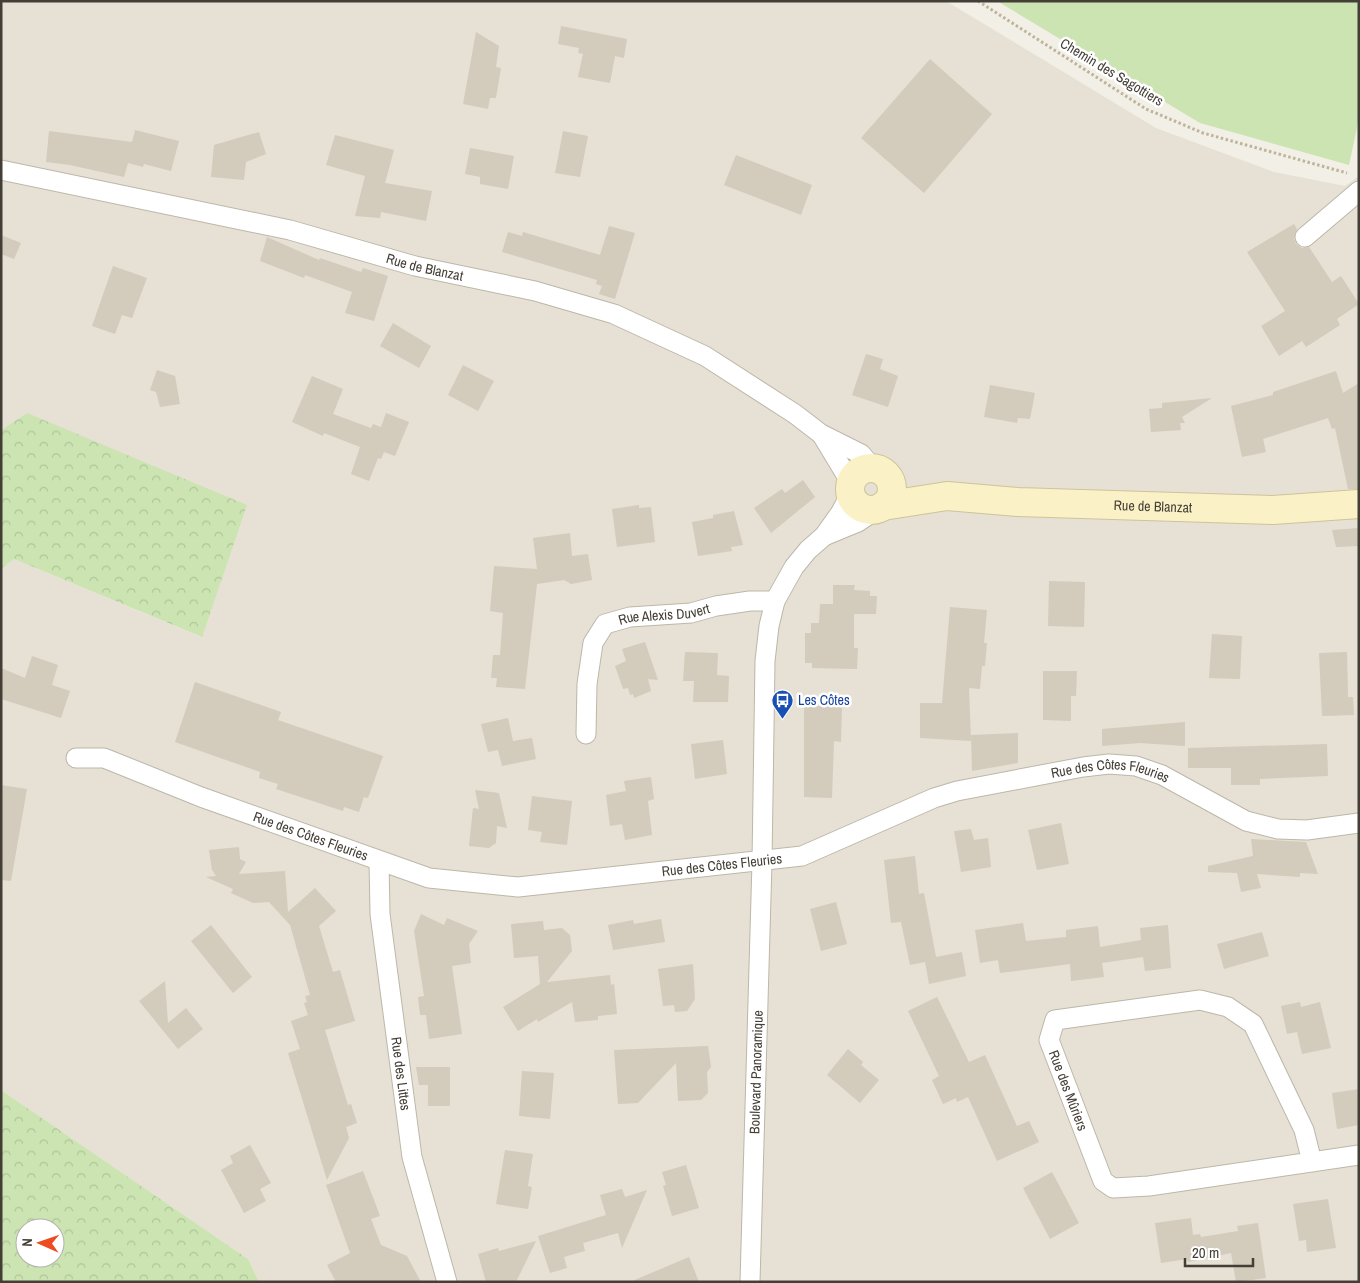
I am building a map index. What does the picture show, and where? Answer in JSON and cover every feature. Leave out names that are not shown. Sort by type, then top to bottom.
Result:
[{"type":"street","name":"Rue de Blanzat","points":[[1,170],[290,230],[415,266],[535,290],[614,314],[705,356],[795,414],[821,434],[861,454],[880,472],[947,496],[1018,502],[1274,510],[1359,504]]},
{"type":"street","points":[[1305,237],[1359,191]]},
{"type":"street","name":"Rue de Blanzat","points":[[821,434],[851,488]]},
{"type":"street","points":[[762,862],[765,661],[769,626],[776,600],[794,567],[808,550],[824,536],[842,512],[859,472],[880,472],[892,483],[892,492],[880,508],[858,522],[824,536]]},
{"type":"street","points":[[851,488],[858,505],[870,510],[880,508]]},
{"type":"street","name":"Rue de Blanzat","points":[[880,508],[947,496]]},
{"type":"street","name":"Rue Alexis Duvert","points":[[586,734],[586,684],[593,643],[605,624],[630,617],[691,613],[716,606],[750,601],[776,600]]},
{"type":"street","name":"Rue des Côtes Fleuries","points":[[76,758],[104,758],[201,798],[428,878],[518,887],[762,862],[802,856],[934,798],[957,791],[1083,767],[1109,764],[1136,766],[1162,775],[1246,821],[1278,828],[1307,830],[1359,823]]},
{"type":"street","name":"Rue des Littes","points":[[379,861],[380,914],[412,1157],[447,1282]]},
{"type":"street","name":"Boulevard Panoramique","points":[[750,1282],[762,862]]},
{"type":"street","name":"Rue des Mûriers","points":[[1312,1162],[1304,1130],[1253,1024],[1228,1007],[1200,1000],[1055,1020],[1049,1040],[1102,1181],[1113,1188],[1149,1186],[1359,1156]]},
{"type":"path","name":"Chemin des Sagottiers","points":[[978,1],[1146,109],[1204,133],[1350,174]]},
{"type":"shaded area","points":[[1,1],[946,1],[1156,128],[1274,172],[1345,186],[1359,176],[1359,1282],[259,1282],[248,1259],[1,1090],[1,569],[14,559],[201,637],[27,413],[1,430]]},
{"type":"green space","points":[[997,1],[1359,1],[1359,118],[1349,165],[1200,123]]},
{"type":"green space","points":[[27,413],[247,505],[202,637],[14,559],[1,569],[1,430]]},
{"type":"green space","points":[[1,1090],[248,1259],[259,1282],[1,1282]]},
{"type":"building","points":[[561,26],[627,39],[624,58],[615,56],[610,83],[578,77],[583,54],[578,53],[579,48],[558,44]]},
{"type":"building","points":[[476,32],[499,46],[496,67],[501,68],[496,98],[490,98],[488,109],[463,104]]},
{"type":"building","points":[[930,59],[992,114],[924,193],[861,138]]},
{"type":"building","points":[[135,130],[179,141],[171,171],[144,164],[143,167],[128,163],[124,177],[70,165],[46,162],[49,131],[132,142]]},
{"type":"building","points":[[563,131],[588,136],[580,177],[555,173]]},
{"type":"building","points":[[259,132],[266,154],[246,162],[244,180],[211,177],[214,145]]},
{"type":"building","points":[[335,135],[394,150],[385,183],[432,191],[426,221],[381,212],[380,218],[355,216],[365,176],[326,165]]},
{"type":"building","points":[[470,148],[514,156],[508,189],[480,184],[480,177],[465,174]]},
{"type":"building","points":[[736,155],[812,185],[801,215],[724,185]]},
{"type":"building","points":[[1294,224],[1297,229],[1294,239],[1296,244],[1302,248],[1309,247],[1332,282],[1341,276],[1359,304],[1337,319],[1340,325],[1306,347],[1302,341],[1279,356],[1261,326],[1285,311],[1247,252]]},
{"type":"building","points":[[609,226],[635,233],[615,299],[599,294],[602,286],[596,284],[597,280],[502,252],[508,232],[522,236],[523,232],[600,255]]},
{"type":"building","points":[[1,235],[21,243],[14,259],[1,254]]},
{"type":"building","points":[[267,237],[319,260],[320,258],[361,272],[363,268],[388,276],[374,321],[345,313],[352,292],[305,275],[304,278],[260,261]]},
{"type":"building","points":[[113,266],[147,278],[132,318],[122,315],[115,334],[92,326]]},
{"type":"building","points":[[393,323],[431,346],[419,368],[380,346]]},
{"type":"building","points":[[866,354],[883,359],[880,369],[898,376],[888,407],[852,395]]},
{"type":"building","points":[[463,365],[494,381],[478,411],[448,395]]},
{"type":"building","points":[[157,370],[175,376],[180,404],[160,407],[156,392],[150,390]]},
{"type":"building","points":[[1336,371],[1343,393],[1359,383],[1359,489],[1348,489],[1335,428],[1332,429],[1328,418],[1263,439],[1266,452],[1242,457],[1231,406],[1273,395],[1273,392]]},
{"type":"building","points":[[312,376],[343,389],[333,414],[371,428],[373,424],[381,427],[386,413],[409,422],[395,456],[384,452],[381,459],[378,458],[369,481],[351,474],[360,447],[324,433],[323,436],[292,422]]},
{"type":"building","points":[[990,385],[1035,393],[1030,419],[1018,418],[1017,423],[984,417]]},
{"type":"building","points":[[1212,398],[1182,417],[1185,423],[1180,423],[1181,430],[1151,432],[1149,409],[1162,408],[1162,403]]},
{"type":"building","points":[[803,480],[815,497],[771,533],[754,508],[782,489],[785,493]]},
{"type":"building","points":[[639,505],[639,508],[651,507],[655,542],[617,547],[612,509]]},
{"type":"building","points":[[734,511],[743,545],[731,547],[732,551],[698,556],[692,522]]},
{"type":"building","points":[[1359,528],[1359,546],[1336,547],[1332,530]]},
{"type":"building","points":[[570,533],[572,556],[588,554],[592,580],[571,584],[564,580],[537,584],[525,689],[496,687],[497,678],[491,678],[493,655],[500,655],[503,613],[490,611],[494,566],[537,569],[533,538]]},
{"type":"building","points":[[1049,581],[1085,582],[1084,627],[1048,626]]},
{"type":"building","points":[[833,585],[855,585],[854,590],[870,591],[870,596],[877,596],[876,614],[854,614],[854,648],[858,648],[857,669],[812,668],[812,663],[805,663],[805,633],[811,633],[811,623],[819,623],[820,604],[833,604]]},
{"type":"building","points":[[950,607],[987,610],[984,643],[987,643],[985,666],[982,666],[980,689],[969,688],[971,741],[920,738],[920,703],[942,703]]},
{"type":"building","points":[[1212,634],[1242,636],[1240,679],[1209,678]]},
{"type":"building","points":[[645,642],[658,680],[648,679],[651,691],[634,698],[633,694],[630,695],[628,688],[623,689],[615,666],[626,661],[622,649]]},
{"type":"building","points":[[685,652],[718,653],[717,675],[729,676],[728,702],[693,702],[694,681],[683,681]]},
{"type":"building","points":[[1347,652],[1348,697],[1353,697],[1354,715],[1322,716],[1319,653]]},
{"type":"building","points":[[32,656],[58,665],[52,685],[70,691],[61,718],[1,699],[1,668],[25,678]]},
{"type":"building","points":[[1043,671],[1077,671],[1076,696],[1071,696],[1071,721],[1043,720]]},
{"type":"building","points":[[195,682],[281,712],[278,720],[383,756],[368,798],[364,797],[359,812],[344,807],[343,811],[276,789],[278,784],[259,778],[260,772],[175,742]]},
{"type":"building","points":[[804,706],[842,706],[841,742],[834,741],[832,798],[804,797]]},
{"type":"building","points":[[508,718],[513,741],[532,738],[536,759],[502,766],[498,750],[488,752],[481,724]]},
{"type":"building","points":[[1185,722],[1185,746],[1140,743],[1102,746],[1102,729]]},
{"type":"building","points":[[1018,733],[1018,763],[972,771],[971,735]]},
{"type":"building","points":[[723,740],[727,774],[695,779],[691,744]]},
{"type":"building","points":[[1327,744],[1328,776],[1260,779],[1260,785],[1231,785],[1231,768],[1188,768],[1188,748]]},
{"type":"building","points":[[651,777],[654,799],[648,801],[652,835],[625,840],[622,824],[610,826],[606,795],[626,791],[624,781]]},
{"type":"building","points":[[1,785],[27,789],[11,881],[1,880]]},
{"type":"building","points":[[475,790],[499,793],[507,828],[497,826],[496,843],[489,848],[469,846],[473,808],[479,809]]},
{"type":"building","points":[[532,796],[572,801],[567,845],[540,842],[542,832],[528,830]]},
{"type":"building","points":[[1061,823],[1069,864],[1037,870],[1028,830]]},
{"type":"building","points":[[971,829],[974,840],[988,838],[991,867],[961,872],[954,831]]},
{"type":"building","points":[[1251,839],[1306,842],[1318,874],[1300,873],[1300,877],[1257,874],[1261,888],[1241,892],[1237,873],[1208,872],[1208,866],[1253,856]]},
{"type":"building","points":[[239,847],[240,859],[246,862],[239,874],[285,871],[288,912],[315,888],[336,911],[319,926],[333,972],[340,970],[355,1021],[325,1030],[348,1105],[351,1104],[357,1123],[346,1127],[349,1138],[327,1180],[288,1053],[300,1049],[291,1021],[308,1015],[304,1003],[307,1002],[305,996],[310,995],[290,925],[269,902],[253,903],[231,893],[233,889],[206,877],[216,876],[212,870],[209,850]]},
{"type":"building","points":[[915,856],[919,894],[924,893],[936,957],[962,952],[966,976],[929,984],[925,962],[910,965],[901,922],[891,923],[884,860]]},
{"type":"building","points":[[836,902],[847,944],[821,951],[810,909]]},
{"type":"building","points":[[421,914],[444,925],[447,918],[478,931],[469,944],[471,963],[452,966],[462,1034],[429,1039],[426,1015],[420,1015],[418,997],[424,996],[414,931]]},
{"type":"building","points":[[661,919],[665,942],[613,950],[608,925],[633,920],[634,924]]},
{"type":"building","points":[[543,921],[544,930],[562,928],[570,935],[572,951],[547,982],[610,975],[611,985],[614,984],[617,1014],[598,1016],[598,1020],[575,1022],[572,1002],[538,1022],[537,1019],[518,1031],[503,1007],[540,984],[538,956],[514,958],[511,924]]},
{"type":"building","points":[[1023,923],[1026,941],[1066,937],[1066,930],[1098,926],[1100,947],[1141,940],[1140,928],[1168,925],[1171,968],[1145,971],[1143,957],[1102,963],[1104,977],[1071,981],[1070,964],[1000,973],[998,960],[980,963],[975,930]]},
{"type":"building","points":[[211,925],[252,977],[233,993],[191,941]]},
{"type":"building","points":[[1262,932],[1269,956],[1224,969],[1217,944]]},
{"type":"building","points":[[693,964],[695,999],[687,1011],[675,1012],[674,1005],[663,1006],[658,969]]},
{"type":"building","points":[[165,981],[168,1023],[186,1008],[203,1029],[178,1049],[139,1001]]},
{"type":"building","points":[[937,997],[969,1062],[985,1055],[1017,1126],[1029,1121],[1039,1142],[997,1161],[968,1097],[957,1102],[956,1098],[943,1104],[932,1080],[939,1076],[908,1011]]},
{"type":"building","points":[[1300,1002],[1301,1007],[1320,1002],[1331,1048],[1302,1054],[1297,1032],[1287,1034],[1281,1006]]},
{"type":"building","points":[[708,1046],[711,1067],[707,1072],[708,1093],[701,1100],[678,1101],[676,1063],[638,1103],[618,1104],[614,1050]]},
{"type":"building","points":[[848,1049],[863,1062],[861,1065],[879,1080],[860,1103],[827,1075]]},
{"type":"building","points":[[416,1067],[450,1067],[450,1106],[428,1106],[428,1085],[419,1085]]},
{"type":"building","points":[[522,1071],[554,1073],[550,1119],[519,1116]]},
{"type":"building","points":[[1359,1089],[1359,1125],[1337,1129],[1332,1093]]},
{"type":"building","points":[[250,1145],[271,1183],[260,1189],[266,1201],[244,1213],[221,1170],[233,1163],[230,1156]]},
{"type":"building","points":[[505,1150],[533,1154],[528,1186],[532,1187],[528,1209],[496,1204]]},
{"type":"building","points":[[686,1165],[699,1208],[672,1216],[663,1186],[666,1185],[662,1172]]},
{"type":"building","points":[[363,1171],[380,1216],[371,1219],[381,1245],[407,1256],[421,1282],[336,1282],[327,1265],[350,1253],[326,1185]]},
{"type":"building","points":[[1052,1172],[1079,1223],[1050,1239],[1023,1188]]},
{"type":"building","points":[[622,1189],[625,1197],[647,1190],[622,1248],[618,1233],[583,1243],[585,1251],[564,1257],[567,1268],[550,1273],[538,1236],[606,1215],[600,1195]]},
{"type":"building","points":[[1328,1199],[1336,1248],[1307,1252],[1306,1240],[1299,1241],[1293,1204]]},
{"type":"building","points":[[1191,1218],[1193,1235],[1200,1234],[1201,1237],[1238,1231],[1237,1226],[1258,1223],[1266,1278],[1236,1282],[1231,1253],[1188,1262],[1187,1259],[1161,1263],[1155,1223]]},
{"type":"building","points":[[536,1241],[516,1282],[486,1282],[478,1254],[498,1248],[499,1251]]},
{"type":"building","points":[[689,1257],[699,1282],[630,1282]]},
{"type":"place","name":"Les Côtes","points":[[782,719]]}]
